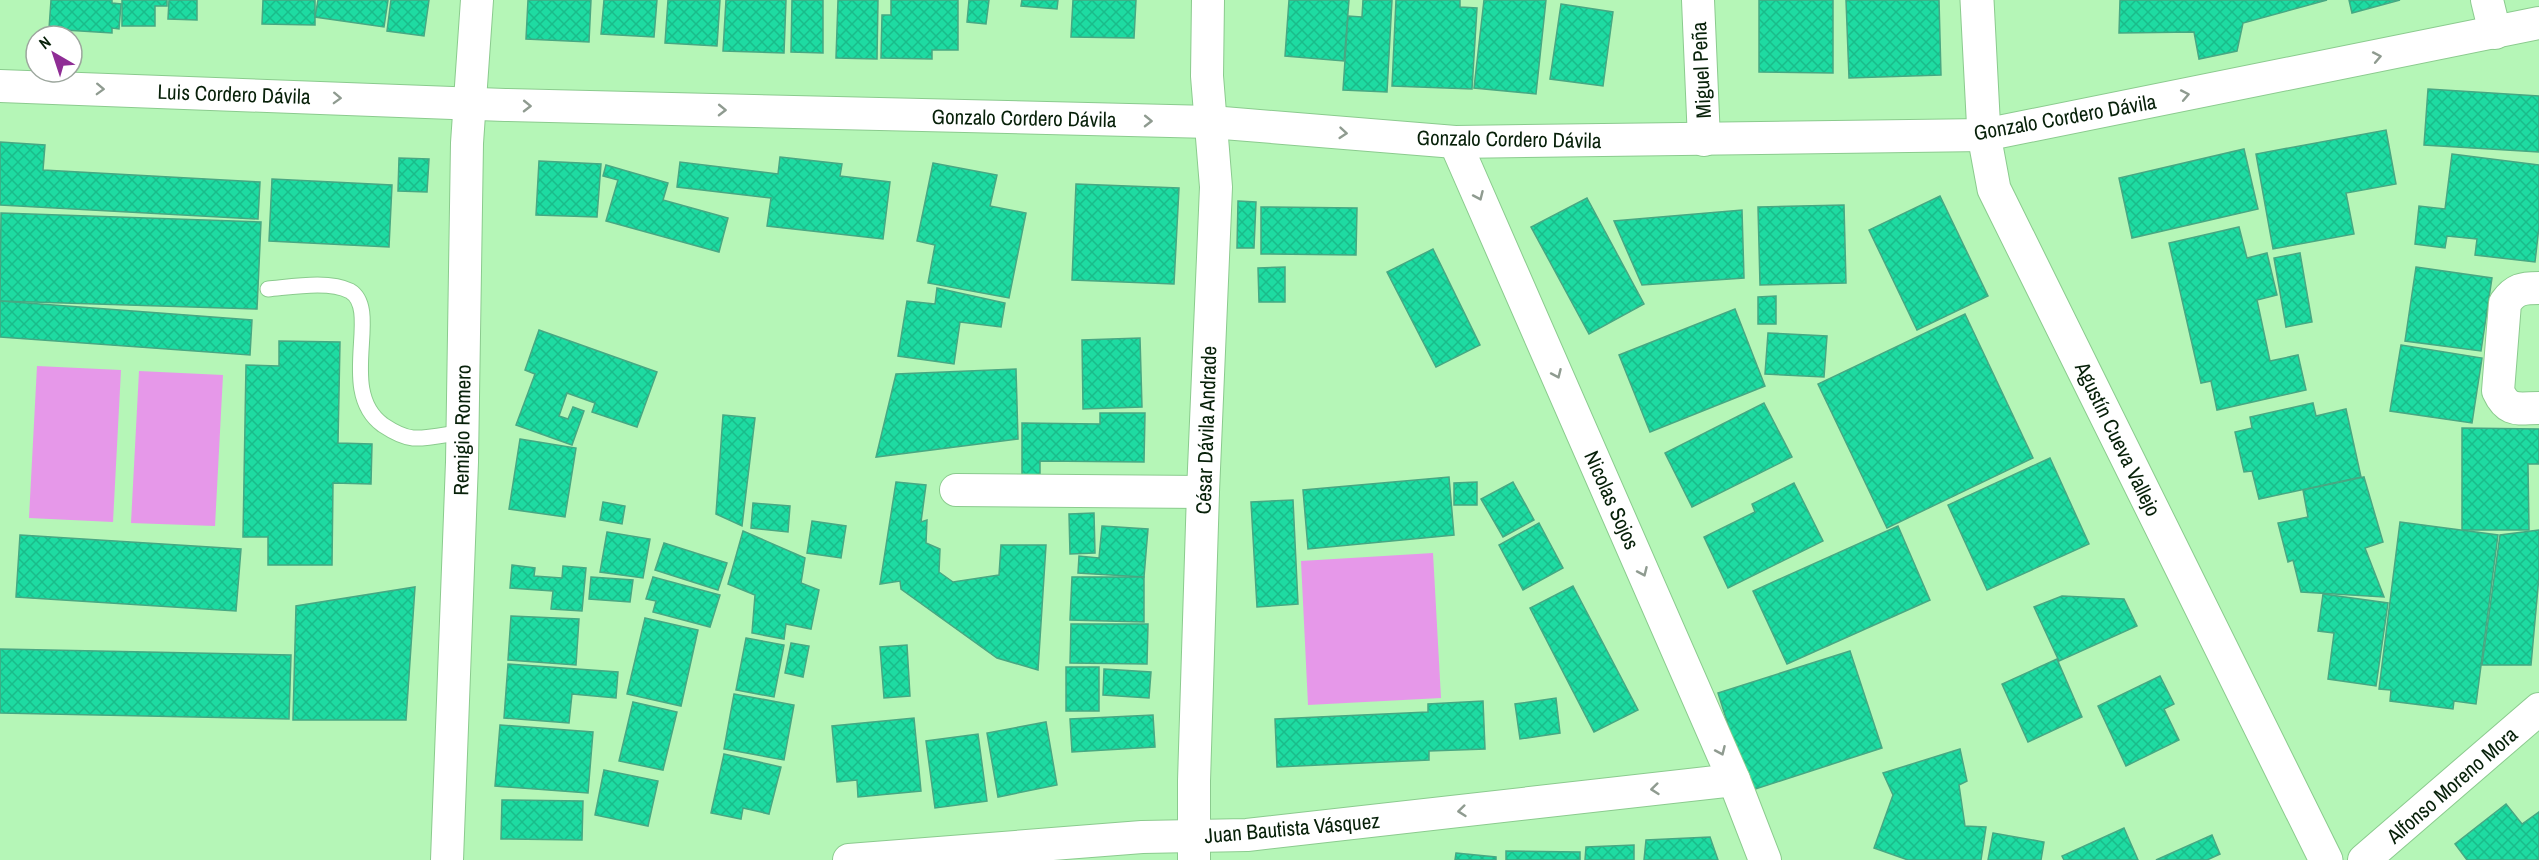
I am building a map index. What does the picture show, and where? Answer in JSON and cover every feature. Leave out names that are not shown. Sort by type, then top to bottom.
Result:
[{"type":"street","name":"Remigio Romero","points":[[447,860],[463,432],[469,103],[477,0]]},
{"type":"street","name":"César Dávila Andrade","points":[[1194,848],[1203,492],[1216,187],[1207,76],[1208,0]]},
{"type":"street","name":"Miguel Peña","points":[[1698,0],[1704,140]]},
{"type":"street","name":"Agustín Cueva Vallejo","points":[[1977,0],[1984,135],[1994,189],[2326,860]]},
{"type":"street","points":[[2487,0],[2495,33]]},
{"type":"street","name":"Gonzalo Cordero Dávila","points":[[469,103],[1211,122],[1455,142],[1984,135],[2539,23]]},
{"type":"street","name":"Luis Cordero Dávila","points":[[0,86],[469,103]]},
{"type":"street","name":"Nicolas Sojos","points":[[1455,142],[1734,780],[1765,860]]},
{"type":"street","points":[[2539,288],[2519,288],[2505,303],[2498,391],[2504,403],[2511,408],[2539,408]]},
{"type":"street","points":[[956,490],[1203,492]]},
{"type":"street","name":"Alfonso Moreno Mora","points":[[2364,860],[2539,709]]},
{"type":"street","name":"Juan Bautista Vásquez","points":[[849,860],[959,855],[1142,837],[1194,848],[1247,835],[1734,780]]},
{"type":"lane","points":[[268,289],[323,285],[349,291],[360,301],[363,316],[359,361],[364,403],[377,420],[393,432],[412,438],[463,432]]},
{"type":"shaded area","points":[[37,366],[121,370],[113,522],[29,518]]},
{"type":"shaded area","points":[[139,371],[223,375],[215,526],[131,523]]},
{"type":"shaded area","points":[[1433,553],[1441,698],[1308,705],[1301,561]]},
{"type":"building","points":[[51,0],[112,0],[112,3],[121,4],[119,29],[112,28],[112,33],[84,31],[84,24],[49,24]]},
{"type":"building","points":[[122,0],[167,0],[167,6],[155,6],[155,26],[122,26]]},
{"type":"building","points":[[169,0],[197,0],[197,20],[168,19]]},
{"type":"building","points":[[263,0],[315,0],[315,25],[262,24]]},
{"type":"building","points":[[318,0],[388,0],[384,27],[315,17]]},
{"type":"building","points":[[391,0],[429,0],[424,36],[387,31]]},
{"type":"building","points":[[528,0],[591,0],[589,42],[526,39]]},
{"type":"building","points":[[604,0],[657,0],[654,37],[601,34]]},
{"type":"building","points":[[668,0],[720,0],[717,46],[665,43]]},
{"type":"building","points":[[726,0],[786,0],[784,53],[723,51]]},
{"type":"building","points":[[792,0],[823,0],[823,53],[791,52]]},
{"type":"building","points":[[838,0],[878,0],[877,59],[836,58]]},
{"type":"building","points":[[891,0],[958,0],[958,50],[932,50],[932,59],[881,58],[882,15],[891,15]]},
{"type":"building","points":[[969,0],[989,0],[986,24],[967,22]]},
{"type":"building","points":[[1022,0],[1058,0],[1057,9],[1021,6]]},
{"type":"building","points":[[1073,0],[1136,0],[1134,38],[1071,37]]},
{"type":"building","points":[[1289,0],[1349,0],[1344,61],[1285,56]]},
{"type":"building","points":[[1363,0],[1392,0],[1387,92],[1343,90],[1348,16],[1362,17]]},
{"type":"building","points":[[1396,0],[1460,0],[1460,7],[1477,8],[1472,89],[1392,86]]},
{"type":"building","points":[[1484,0],[1546,0],[1536,94],[1474,88]]},
{"type":"building","points":[[1759,0],[1833,0],[1833,73],[1759,72]]},
{"type":"building","points":[[1846,0],[1939,0],[1941,75],[1849,78]]},
{"type":"building","points":[[2120,0],[2327,0],[2243,23],[2237,51],[2199,59],[2194,32],[2119,33]]},
{"type":"building","points":[[2349,0],[2400,0],[2352,13]]},
{"type":"building","points":[[1561,4],[1613,12],[1603,86],[1550,79]]},
{"type":"building","points":[[2428,89],[2539,96],[2539,152],[2424,145]]},
{"type":"building","points":[[2386,130],[2396,184],[2346,193],[2354,234],[2273,249],[2256,154]]},
{"type":"building","points":[[0,142],[45,145],[43,170],[260,182],[258,219],[0,205]]},
{"type":"building","points":[[2244,149],[2258,209],[2132,238],[2119,178]]},
{"type":"building","points":[[2452,154],[2539,165],[2539,227],[2535,262],[2475,255],[2477,239],[2447,236],[2445,248],[2415,244],[2419,206],[2445,209]]},
{"type":"building","points":[[780,157],[842,164],[840,176],[890,182],[883,239],[767,226],[771,198],[677,187],[680,162],[778,174]]},
{"type":"building","points":[[399,158],[429,159],[427,192],[398,191]]},
{"type":"building","points":[[539,161],[601,164],[597,217],[536,215]]},
{"type":"building","points":[[933,163],[997,175],[990,206],[1026,213],[1009,298],[928,283],[935,245],[917,241]]},
{"type":"building","points":[[606,165],[668,183],[663,200],[728,218],[719,252],[606,221],[618,180],[603,176]]},
{"type":"building","points":[[272,179],[392,185],[389,247],[269,241]]},
{"type":"building","points":[[1076,184],[1179,188],[1174,284],[1072,280]]},
{"type":"building","points":[[1940,196],[1988,296],[1917,330],[1869,230]]},
{"type":"building","points":[[1587,198],[1644,304],[1589,334],[1531,227]]},
{"type":"building","points":[[1238,201],[1256,202],[1254,248],[1237,248]]},
{"type":"building","points":[[1844,205],[1846,283],[1760,285],[1758,207]]},
{"type":"building","points":[[1261,207],[1357,208],[1356,255],[1261,254]]},
{"type":"building","points":[[1742,210],[1744,278],[1642,285],[1614,221]]},
{"type":"building","points":[[1,213],[261,222],[257,309],[0,301]]},
{"type":"building","points":[[2239,227],[2247,258],[2267,253],[2277,295],[2257,300],[2270,361],[2298,355],[2306,390],[2217,410],[2211,381],[2201,383],[2169,243]]},
{"type":"building","points":[[1433,249],[1480,345],[1436,367],[1387,272]]},
{"type":"building","points":[[2300,253],[2312,322],[2286,327],[2274,258]]},
{"type":"building","points":[[1285,267],[1285,302],[1259,302],[1258,268]]},
{"type":"building","points":[[2416,267],[2492,278],[2481,351],[2405,341]]},
{"type":"building","points":[[937,288],[1005,303],[1001,327],[960,322],[954,364],[898,356],[907,301],[935,304]]},
{"type":"building","points":[[1776,296],[1776,324],[1758,324],[1758,297]]},
{"type":"building","points":[[0,301],[252,320],[250,355],[0,337]]},
{"type":"building","points":[[1735,309],[1765,386],[1650,432],[1619,355]]},
{"type":"building","points":[[1965,314],[2033,458],[1887,528],[1818,384]]},
{"type":"building","points":[[539,330],[657,372],[637,427],[592,412],[595,403],[567,393],[559,416],[568,419],[573,407],[584,411],[572,445],[516,425],[535,374],[525,370]]},
{"type":"building","points":[[1768,333],[1827,336],[1824,377],[1765,374]]},
{"type":"building","points":[[1140,338],[1142,407],[1083,409],[1082,340]]},
{"type":"building","points":[[279,341],[340,342],[338,443],[372,444],[371,484],[333,483],[332,565],[268,565],[268,537],[243,537],[246,365],[279,366]]},
{"type":"building","points":[[2401,345],[2482,358],[2472,423],[2390,411]]},
{"type":"building","points":[[1016,369],[1018,439],[876,457],[896,374]]},
{"type":"building","points":[[1764,403],[1792,457],[1692,507],[1665,453]]},
{"type":"building","points":[[2313,403],[2316,416],[2346,409],[2361,477],[2259,499],[2252,471],[2244,472],[2235,432],[2252,428],[2250,417]]},
{"type":"building","points":[[1100,413],[1145,413],[1144,462],[1040,461],[1040,480],[1022,480],[1022,423],[1100,424]]},
{"type":"building","points":[[723,415],[755,418],[742,526],[716,514]]},
{"type":"building","points":[[2462,428],[2539,429],[2539,464],[2528,464],[2529,530],[2462,530]]},
{"type":"building","points":[[520,439],[576,448],[565,517],[509,509]]},
{"type":"building","points":[[2050,458],[2089,544],[1987,590],[1948,505]]},
{"type":"building","points":[[1449,477],[1454,535],[1308,549],[1303,490]]},
{"type":"building","points":[[2364,477],[2383,542],[2365,548],[2384,597],[2301,592],[2293,560],[2288,562],[2278,523],[2308,517],[2303,490]]},
{"type":"building","points":[[896,482],[926,485],[921,522],[927,520],[926,543],[940,549],[939,572],[953,582],[999,575],[1001,545],[1046,545],[1038,670],[997,658],[901,589],[900,581],[880,584]]},
{"type":"building","points":[[1477,482],[1477,505],[1454,505],[1454,483]]},
{"type":"building","points":[[1513,482],[1534,520],[1503,537],[1481,499]]},
{"type":"building","points":[[1794,483],[1823,541],[1728,588],[1704,537],[1755,512],[1752,504]]},
{"type":"building","points":[[1293,500],[1298,604],[1257,607],[1251,502]]},
{"type":"building","points":[[603,502],[625,506],[622,524],[600,520]]},
{"type":"building","points":[[753,503],[790,506],[788,532],[751,528]]},
{"type":"building","points":[[1094,513],[1095,553],[1070,554],[1069,514]]},
{"type":"building","points":[[812,521],[846,526],[841,558],[807,553]]},
{"type":"building","points":[[2400,522],[2498,535],[2476,704],[2454,701],[2453,709],[2390,701],[2391,690],[2379,689]]},
{"type":"building","points":[[1539,523],[1563,568],[1523,590],[1499,545]]},
{"type":"building","points":[[1102,526],[1148,529],[1144,577],[1078,573],[1079,556],[1099,558]]},
{"type":"building","points":[[1898,526],[1930,600],[1787,664],[1753,591]]},
{"type":"building","points":[[2539,530],[2539,576],[2531,665],[2482,665],[2500,535]]},
{"type":"building","points":[[743,531],[805,558],[801,583],[819,590],[811,629],[786,624],[784,639],[752,633],[755,595],[728,584]]},
{"type":"building","points":[[607,532],[650,539],[643,578],[600,572]]},
{"type":"building","points":[[20,535],[241,549],[236,611],[16,597]]},
{"type":"building","points":[[664,543],[727,563],[718,590],[655,570]]},
{"type":"building","points":[[512,565],[535,568],[534,576],[562,578],[563,566],[586,568],[582,611],[551,609],[553,591],[510,588]]},
{"type":"building","points":[[591,577],[633,580],[630,602],[589,599]]},
{"type":"building","points":[[653,577],[720,595],[710,627],[653,612],[656,601],[646,599]]},
{"type":"building","points":[[1072,577],[1144,577],[1144,622],[1070,620]]},
{"type":"building","points":[[1573,586],[1638,710],[1594,732],[1530,608]]},
{"type":"building","points":[[415,587],[406,720],[293,720],[296,606]]},
{"type":"building","points":[[2323,594],[2388,603],[2376,686],[2328,679],[2334,633],[2318,631]]},
{"type":"building","points":[[2062,596],[2124,599],[2137,626],[2059,661],[2034,607]]},
{"type":"building","points":[[511,616],[579,619],[576,665],[508,660]]},
{"type":"building","points":[[645,618],[698,630],[681,706],[627,694]]},
{"type":"building","points":[[1071,624],[1148,624],[1147,664],[1070,663]]},
{"type":"building","points":[[746,638],[784,645],[774,697],[736,690]]},
{"type":"building","points":[[791,643],[809,646],[803,677],[785,673]]},
{"type":"building","points":[[907,645],[910,696],[884,698],[880,647]]},
{"type":"building","points":[[0,649],[291,655],[289,719],[0,713]]},
{"type":"building","points":[[1850,651],[1882,748],[1749,791],[1718,693]]},
{"type":"building","points":[[2057,659],[2082,717],[2028,742],[2002,684]]},
{"type":"building","points":[[508,664],[618,672],[616,698],[572,694],[569,723],[504,718]]},
{"type":"building","points":[[1066,667],[1099,667],[1099,711],[1066,711]]},
{"type":"building","points":[[1104,669],[1151,672],[1149,698],[1103,695]]},
{"type":"building","points":[[2160,676],[2174,704],[2164,709],[2179,740],[2126,766],[2098,706]]},
{"type":"building","points":[[734,694],[794,705],[784,760],[724,749]]},
{"type":"building","points":[[1556,698],[1560,733],[1520,739],[1515,704]]},
{"type":"building","points":[[1483,701],[1485,749],[1429,751],[1429,760],[1277,767],[1275,719],[1428,712],[1428,704]]},
{"type":"building","points":[[633,702],[677,712],[663,770],[619,761]]},
{"type":"building","points":[[1153,715],[1155,747],[1072,752],[1070,719]]},
{"type":"building","points":[[914,718],[921,791],[858,797],[857,780],[837,782],[832,726]]},
{"type":"building","points":[[1046,722],[1057,785],[998,797],[987,733]]},
{"type":"building","points":[[500,725],[593,732],[588,793],[495,786]]},
{"type":"building","points":[[978,734],[987,801],[935,808],[926,741]]},
{"type":"building","points":[[1960,749],[1967,781],[1959,785],[1965,826],[1986,827],[1981,860],[1908,860],[1874,848],[1893,795],[1883,773]]},
{"type":"building","points":[[724,754],[781,767],[769,814],[743,808],[741,819],[711,813]]},
{"type":"building","points":[[604,770],[658,781],[648,826],[595,815]]},
{"type":"building","points":[[502,800],[583,801],[582,840],[501,839]]},
{"type":"building","points":[[2506,804],[2522,824],[2539,812],[2539,860],[2467,860],[2455,844]]},
{"type":"building","points":[[2124,828],[2138,860],[2064,860],[2062,856]]},
{"type":"building","points":[[1993,833],[2044,842],[2041,860],[1988,860]]},
{"type":"building","points":[[2212,835],[2220,854],[2207,860],[2156,860]]},
{"type":"building","points":[[1710,837],[1718,860],[1644,860],[1646,840]]},
{"type":"building","points":[[1634,845],[1634,860],[1585,860],[1586,847]]},
{"type":"building","points":[[1506,851],[1580,852],[1580,860],[1506,860]]},
{"type":"building","points":[[1456,853],[1496,857],[1496,860],[1455,860]]}]
